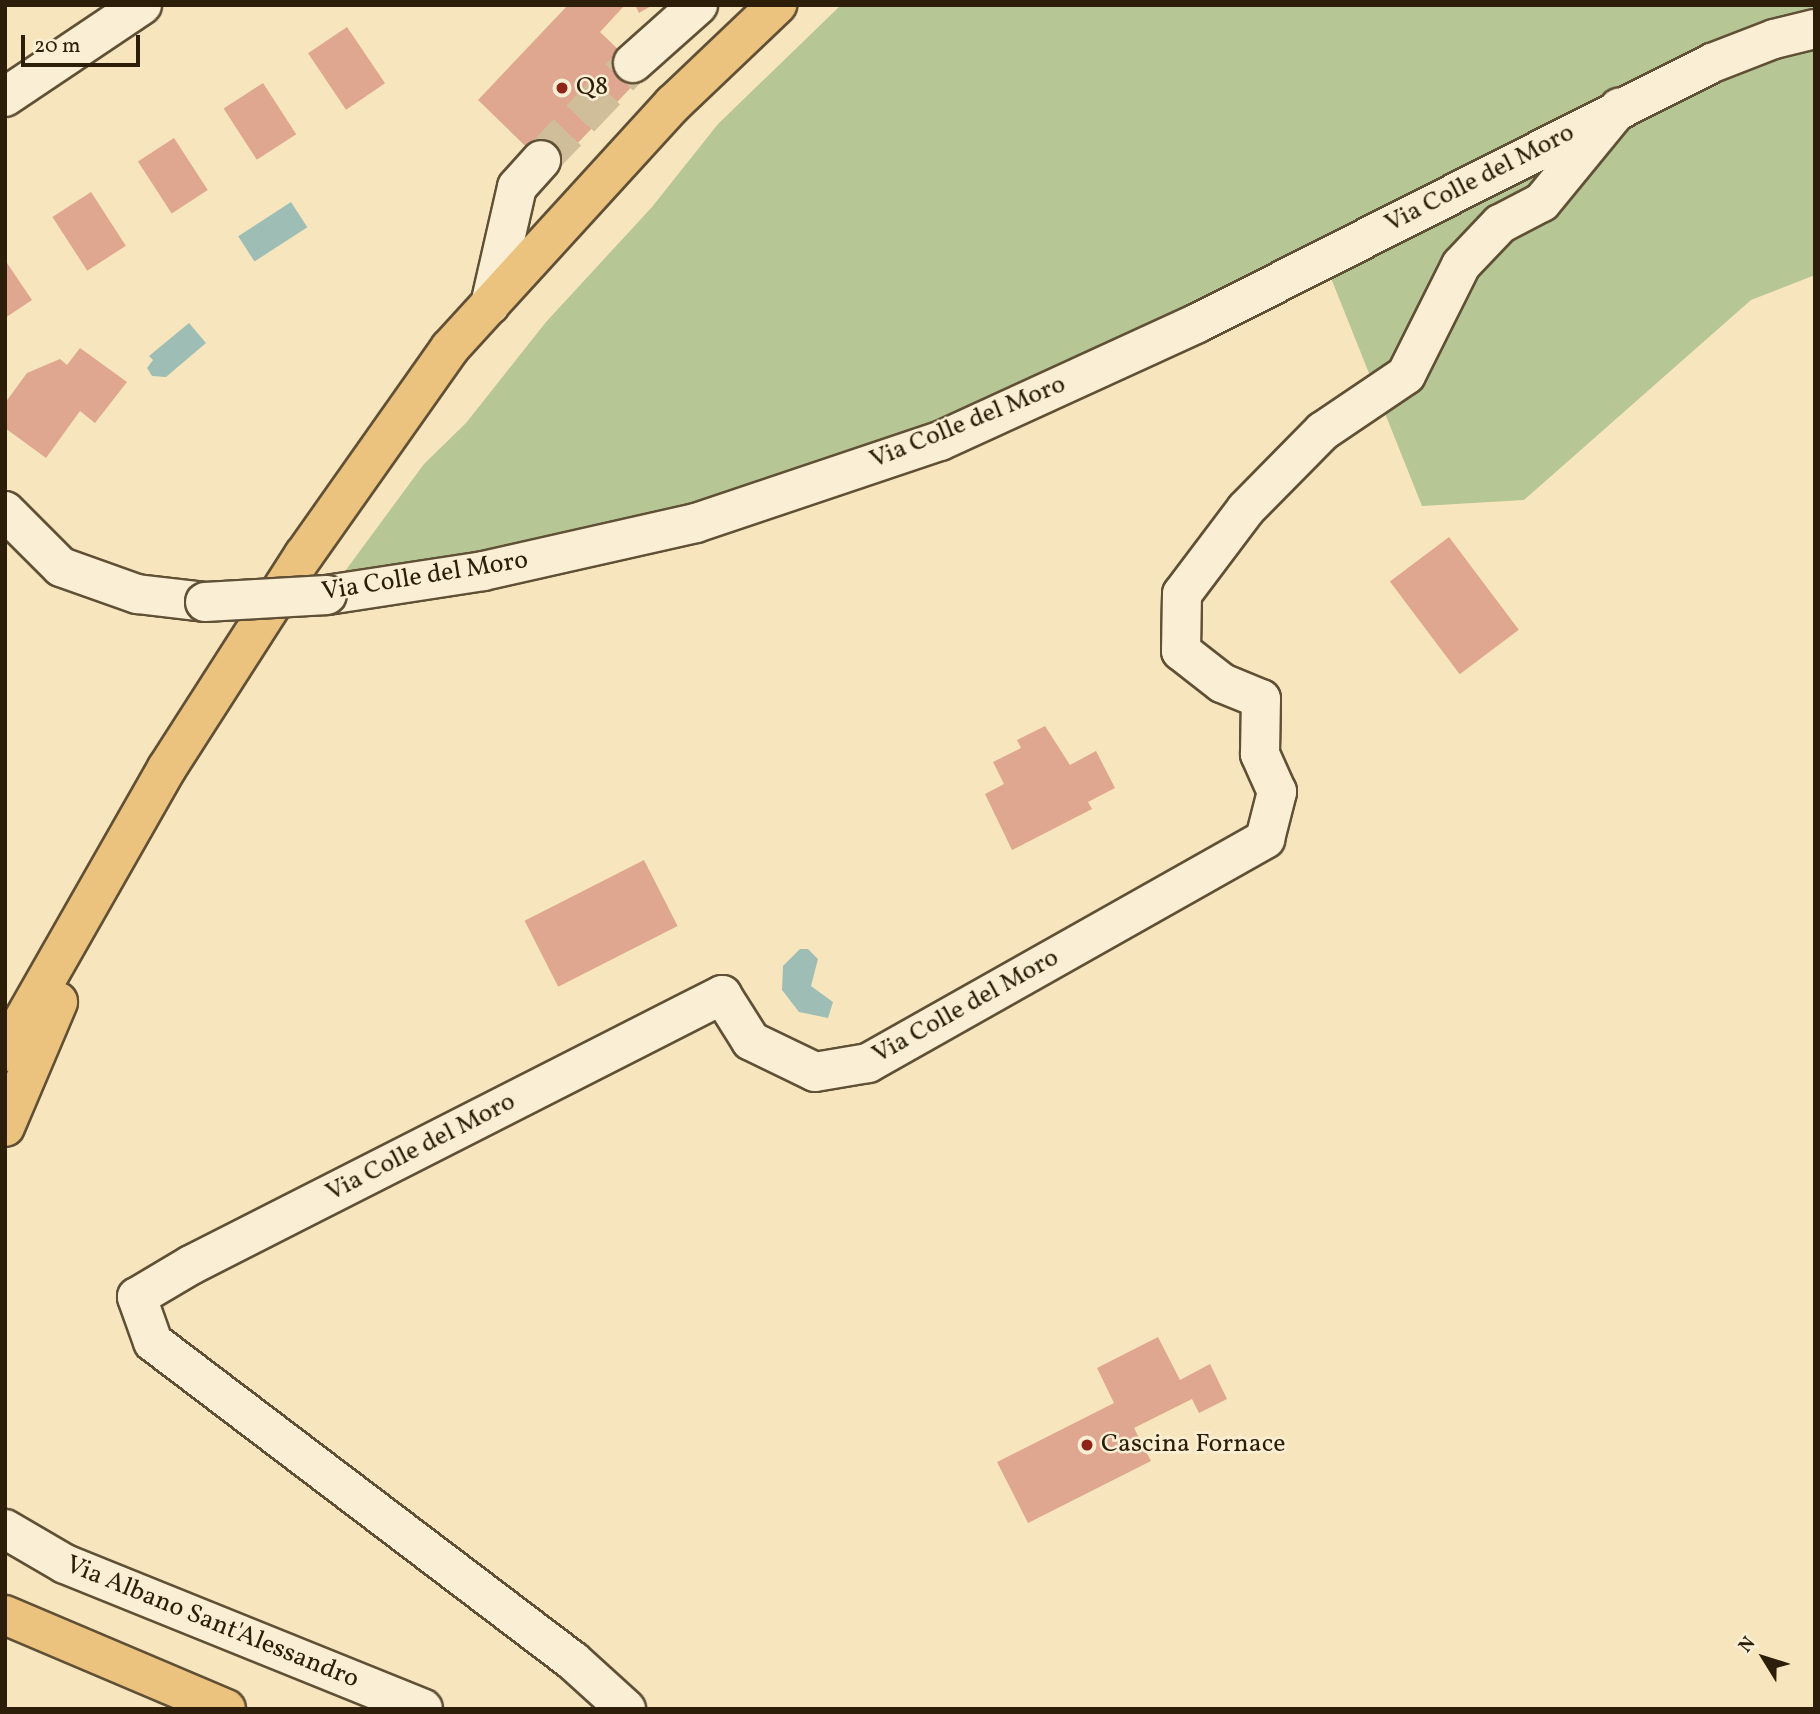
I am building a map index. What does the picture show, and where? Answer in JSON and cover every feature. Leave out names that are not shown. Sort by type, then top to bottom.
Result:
[{"type":"highway","points":[[5,1052],[167,768],[304,555],[450,348],[673,104],[777,5]]},
{"type":"highway","points":[[5,1127],[90,927],[167,768]]},
{"type":"highway","points":[[5,1615],[226,1709]]},
{"type":"street","points":[[5,97],[142,5]]},
{"type":"street","points":[[633,64],[698,5]]},
{"type":"street","name":"Via Colle del Moro","points":[[5,511],[61,567],[137,594],[205,602],[327,595],[484,571],[696,523],[940,441],[1196,324],[1712,63],[1774,38],[1815,29]]},
{"type":"street","name":"Via Colle del Moro","points":[[626,1709],[573,1661],[153,1342],[137,1297],[191,1265],[722,995],[751,1041],[815,1072],[868,1063],[1265,839],[1277,792],[1260,754],[1261,699],[1222,682],[1181,651],[1182,594],[1246,509],[1323,431],[1406,375],[1461,265],[1500,224],[1542,202],[1619,108]]},
{"type":"street","points":[[490,305],[517,187],[541,160]]},
{"type":"street","name":"Via Albano Sant'Alessandro","points":[[5,1529],[65,1564],[423,1709]]},
{"type":"green space","points":[[841,5],[1815,5],[1815,275],[1751,300],[1524,500],[1422,506],[1321,253],[1109,361],[761,493],[545,545],[340,578],[424,464],[466,423],[546,322],[652,207],[718,124]]},
{"type":"water","points":[[291,202],[307,227],[255,261],[238,236]]},
{"type":"water","points":[[189,323],[206,343],[166,377],[152,376],[147,368],[153,360],[149,356]]},
{"type":"water","points":[[800,949],[808,949],[818,959],[811,986],[833,1002],[828,1018],[799,1012],[782,990],[783,966]]},
{"type":"building","points":[[568,5],[625,5],[600,32],[644,74],[551,171],[478,100]]},
{"type":"building","points":[[635,5],[653,5],[639,13]]},
{"type":"building","points":[[347,27],[385,83],[346,110],[308,53]]},
{"type":"building","points":[[263,83],[296,134],[257,160],[224,109]]},
{"type":"building","points":[[174,138],[208,190],[172,213],[138,161]]},
{"type":"building","points":[[91,192],[126,246],[87,271],[52,217]]},
{"type":"building","points":[[5,260],[32,300],[5,318]]},
{"type":"building","points":[[80,348],[127,382],[95,423],[80,411],[46,458],[5,428],[5,403],[27,373],[60,359],[67,365]]},
{"type":"building","points":[[1449,537],[1519,630],[1460,674],[1390,582]]},
{"type":"building","points":[[1045,726],[1070,765],[1096,751],[1115,788],[1088,802],[1092,809],[1012,850],[985,794],[1004,784],[993,762],[1021,748],[1017,740]]},
{"type":"building","points":[[644,860],[678,926],[558,987],[525,921]]},
{"type":"building","name":"Cascina Fornace","points":[[1158,1337],[1180,1380],[1210,1364],[1227,1399],[1199,1413],[1192,1399],[1134,1428],[1151,1461],[1028,1523],[997,1462],[1114,1403],[1097,1368]]},
{"type":"tunnel","points":[[541,160],[633,63]]},
{"type":"place","name":"Q8","points":[[562,88]]},
{"type":"place","name":"Cascina Fornace","points":[[1087,1445]]}]
